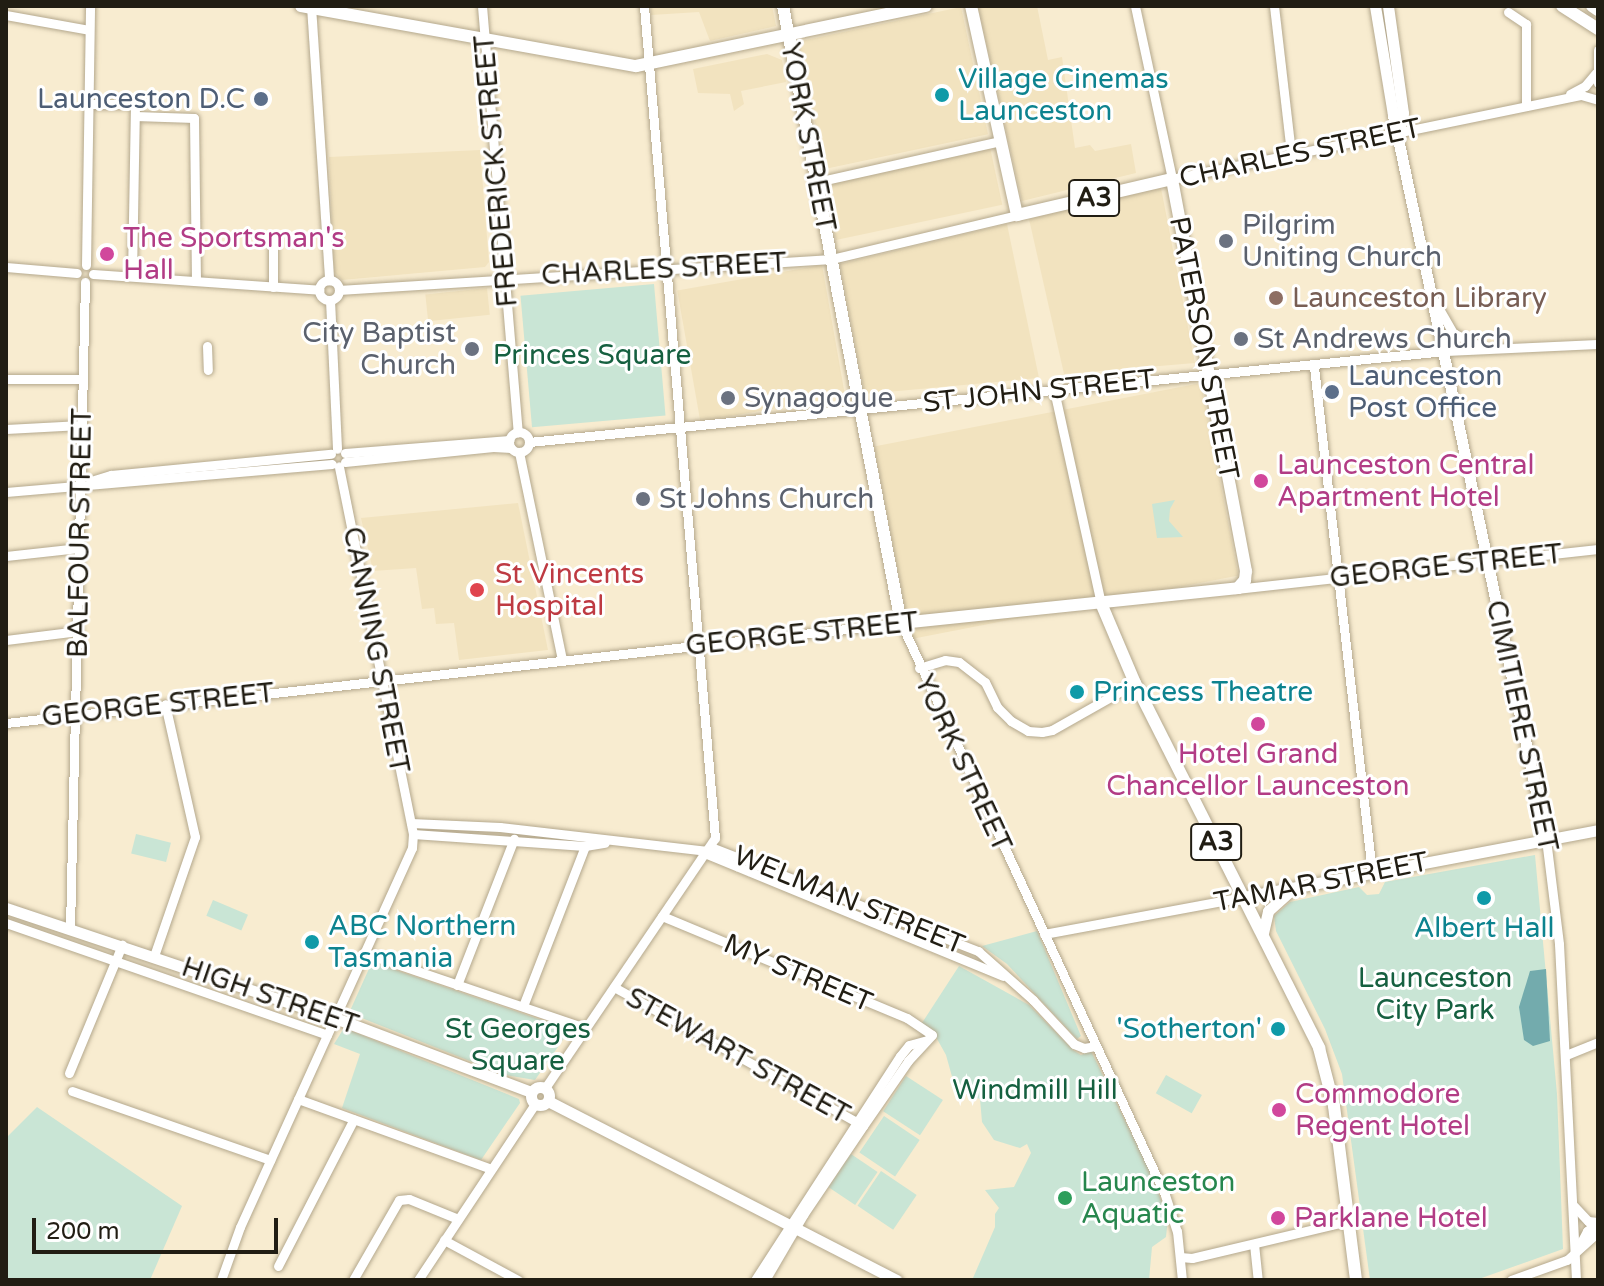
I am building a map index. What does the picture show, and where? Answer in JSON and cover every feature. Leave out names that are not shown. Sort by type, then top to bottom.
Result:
[{"type":"highway","name":"YORK STREET","points":[[783,6],[901,623]]},
{"type":"highway","points":[[307,7],[485,41],[611,62],[649,65],[926,6]]},
{"type":"highway","points":[[971,6],[1017,215]]},
{"type":"highway","points":[[1562,6],[1598,29]]},
{"type":"highway","points":[[1592,6],[1598,10]]},
{"type":"highway","name":"CHARLES STREET","points":[[1017,215],[1172,179]]},
{"type":"highway","name":"PATERSON STREET","points":[[1172,179],[1246,571]]},
{"type":"highway","points":[[1233,589],[1243,584],[1246,571]]},
{"type":"highway","name":"GEORGE STREET","points":[[901,623],[1233,589]]},
{"type":"highway","name":"A3","points":[[1101,603],[1135,683],[1309,1023],[1324,1064],[1334,1106],[1356,1280]]},
{"type":"main road","name":"CIMITIERE STREET","points":[[1375,6],[1393,115],[1546,839]]},
{"type":"main road","name":"CIMITIERE STREET","points":[[1388,6],[1403,113],[1399,133]]},
{"type":"main road","name":"TAMAR STREET","points":[[1244,897],[1598,830]]},
{"type":"main road","points":[[1263,933],[1265,917],[1273,905],[1298,886]]},
{"type":"main road","name":"HIGH STREET","points":[[6,908],[335,1018],[538,1099],[897,1280]]},
{"type":"main road","points":[[538,1099],[537,1087],[545,1088]]},
{"type":"street","points":[[90,6],[86,265],[93,274]]},
{"type":"street","name":"FREDERICK STREET","points":[[482,6],[518,432]]},
{"type":"street","points":[[545,1088],[709,851],[714,810],[644,6]]},
{"type":"street","name":"PATERSON STREET","points":[[1135,6],[1172,179]]},
{"type":"street","points":[[1274,6],[1291,152]]},
{"type":"street","points":[[307,7],[329,280],[339,290],[330,300],[323,297],[319,290]]},
{"type":"street","points":[[1508,12],[1526,24],[1526,106]]},
{"type":"street","points":[[6,15],[89,30]]},
{"type":"street","points":[[1597,78],[1598,50]]},
{"type":"street","name":"CHARLES STREET","points":[[1548,102],[1580,90],[1597,78]]},
{"type":"street","name":"CHARLES STREET","points":[[1172,179],[1291,152],[1526,106],[1586,95],[1598,100]]},
{"type":"street","points":[[88,104],[135,104],[132,276]]},
{"type":"street","points":[[135,116],[194,118],[196,281]]},
{"type":"street","points":[[817,182],[1000,141]]},
{"type":"street","name":"CHARLES STREET","points":[[339,290],[831,259],[1017,215]]},
{"type":"street","points":[[273,239],[273,287]]},
{"type":"street","points":[[77,273],[79,267],[86,265]]},
{"type":"street","points":[[6,267],[77,273],[85,282],[93,274],[319,290],[329,280]]},
{"type":"street","name":"BALFOUR STREET","points":[[70,928],[85,282]]},
{"type":"street","points":[[1433,297],[1453,333],[1488,350]]},
{"type":"street","name":"CANNING STREET","points":[[330,300],[338,458],[413,834]]},
{"type":"street","name":"ST JOHN STREET","points":[[529,442],[1314,367],[1445,351],[1598,344]]},
{"type":"street","points":[[207,346],[208,370]]},
{"type":"street","points":[[1314,367],[1372,872]]},
{"type":"street","points":[[6,379],[82,379]]},
{"type":"street","points":[[1054,390],[1101,603]]},
{"type":"street","points":[[6,429],[81,425]]},
{"type":"street","points":[[6,492],[80,484],[111,475],[191,473],[441,449],[513,447],[529,442],[524,434],[518,432],[513,447],[562,660]]},
{"type":"street","points":[[6,556],[79,548]]},
{"type":"street","name":"GEORGE STREET","points":[[1233,589],[1598,549]]},
{"type":"street","points":[[1246,571],[1255,581],[1268,586]]},
{"type":"street","name":"GEORGE STREET","points":[[6,723],[901,623]]},
{"type":"street","name":"YORK STREET","points":[[901,623],[919,668],[1165,1195],[1177,1231],[1181,1280]]},
{"type":"street","points":[[6,640],[78,631]]},
{"type":"street","points":[[919,668],[945,660],[959,662],[985,682],[997,707],[1011,721],[1028,731],[1041,732],[1052,730],[1135,683]]},
{"type":"street","points":[[154,956],[195,837],[165,704]]},
{"type":"street","name":"WELMAN STREET","points":[[411,823],[500,827],[709,851],[986,956],[1074,1044],[1084,1048],[1095,1046]]},
{"type":"street","points":[[221,1280],[270,1160],[411,853],[413,834]]},
{"type":"street","name":"WELMAN STREET","points":[[413,834],[585,846],[621,843]]},
{"type":"street","points":[[457,985],[514,839]]},
{"type":"street","name":"CIMITIERE STREET","points":[[1546,839],[1556,912],[1566,1055],[1576,1280]]},
{"type":"street","points":[[523,1006],[585,846]]},
{"type":"street","name":"TAMAR STREET","points":[[1044,934],[1244,897]]},
{"type":"street","name":"MY STREET","points":[[662,916],[907,1018],[930,1037],[909,1045],[904,1058],[859,1124]]},
{"type":"street","name":"HIGH STREET","points":[[6,923],[327,1035]]},
{"type":"street","points":[[69,1073],[122,945]]},
{"type":"street","points":[[364,953],[585,1028]]},
{"type":"street","name":"STEWART STREET","points":[[614,987],[859,1124]]},
{"type":"street","points":[[1566,1055],[1598,1042]]},
{"type":"street","points":[[72,1091],[270,1160]]},
{"type":"street","points":[[298,1099],[491,1169]]},
{"type":"street","points":[[418,1280],[538,1099]]},
{"type":"street","points":[[278,1266],[354,1119]]},
{"type":"street","points":[[765,1280],[799,1213],[859,1124]]},
{"type":"street","points":[[353,1280],[399,1200],[409,1199],[458,1219]]},
{"type":"street","points":[[1574,1206],[1588,1221],[1598,1222]]},
{"type":"street","points":[[1180,1257],[1192,1258],[1348,1221]]},
{"type":"street","points":[[1576,1253],[1587,1231],[1598,1222]]},
{"type":"street","points":[[1511,1280],[1561,1263],[1598,1232]]},
{"type":"street","points":[[444,1240],[518,1280]]},
{"type":"street","points":[[1254,1244],[1258,1280]]},
{"type":"street","points":[[755,1280],[772,1261]]},
{"type":"shaded area","points":[[651,6],[772,6],[776,26],[710,41],[699,12],[651,15]]},
{"type":"shaded area","points":[[978,6],[1037,6],[1048,60],[1062,57],[1075,148],[1090,145],[1095,151],[1131,144],[1136,173],[1022,201]]},
{"type":"shaded area","points":[[961,7],[988,134],[825,169],[798,42]]},
{"type":"shaded area","points":[[767,54],[782,60],[786,82],[741,91],[744,104],[734,111],[730,94],[698,93],[693,69]]},
{"type":"shaded area","points":[[990,147],[1002,205],[836,240],[824,182]]},
{"type":"shaded area","points":[[480,150],[489,262],[485,267],[342,280],[334,272],[329,157]]},
{"type":"shaded area","points":[[1161,188],[1195,363],[1064,374],[1029,219]]},
{"type":"shaded area","points":[[1007,224],[1039,378],[865,394],[840,264]]},
{"type":"shaded area","points":[[822,265],[845,396],[700,422],[677,291]]},
{"type":"shaded area","points":[[487,288],[490,315],[428,321],[425,294]]},
{"type":"shaded area","points":[[1201,383],[1238,575],[912,639],[874,447]]},
{"type":"shaded area","name":"St Vincents Hospital","points":[[518,503],[548,650],[459,660],[454,623],[436,624],[434,608],[422,609],[416,568],[373,571],[361,518]]},
{"type":"green space","name":"Princes Square","points":[[654,284],[666,415],[532,427],[521,296]]},
{"type":"green space","points":[[1175,500],[1169,521],[1183,537],[1157,538],[1152,504]]},
{"type":"green space","points":[[136,834],[171,843],[166,862],[131,853]]},
{"type":"green space","name":"Launceston City Park","points":[[1535,855],[1557,1094],[1563,1249],[1476,1280],[1370,1280],[1342,1074],[1325,1029],[1276,931],[1274,916],[1290,902],[1359,887],[1367,895],[1379,894],[1385,882]]},
{"type":"green space","points":[[213,900],[248,915],[241,930],[206,916]]},
{"type":"green space","points":[[1037,931],[1081,1036],[1077,1039],[1007,964],[982,946]]},
{"type":"green space","name":"St Georges Square","points":[[372,962],[569,1031],[535,1080],[505,1075],[349,1013]]},
{"type":"green space","name":"Windmill Hill","points":[[959,966],[1029,1005],[1073,1050],[1081,1055],[1091,1051],[1150,1172],[1168,1218],[1166,1237],[1152,1247],[1149,1280],[973,1278],[995,1227],[995,1214],[999,1208],[985,1190],[1014,1187],[1031,1153],[1027,1144],[1020,1148],[994,1140],[982,1122],[980,1099],[956,1091],[946,1055],[936,1037],[922,1023]]},
{"type":"green space","name":"St Georges Square","points":[[344,1028],[519,1099],[520,1103],[481,1160],[342,1108],[360,1054],[334,1044]]},
{"type":"green space","points":[[1166,1075],[1202,1095],[1192,1113],[1156,1093]]},
{"type":"green space","points":[[906,1076],[943,1100],[920,1135],[883,1111]]},
{"type":"green space","points":[[37,1107],[182,1206],[150,1280],[6,1280],[6,1138]]},
{"type":"green space","points":[[884,1116],[920,1140],[895,1177],[859,1152]]},
{"type":"green space","points":[[851,1154],[878,1172],[855,1205],[829,1187]]},
{"type":"green space","points":[[881,1171],[917,1195],[893,1230],[858,1206]]},
{"type":"water","points":[[1546,969],[1550,1041],[1533,1046],[1524,1040],[1519,1007],[1530,971]]},
{"type":"place","name":"Village Cinemas Launceston","points":[[942,95]]},
{"type":"place","name":"Launceston D.C","points":[[261,99]]},
{"type":"place","name":"Pilgrim Uniting Church","points":[[1226,241]]},
{"type":"place","name":"The Sportsman's Hall","points":[[107,254]]},
{"type":"place","name":"Launceston Library","points":[[1276,298]]},
{"type":"place","name":"St Andrews Church","points":[[1241,339]]},
{"type":"place","name":"City Baptist Church","points":[[472,349]]},
{"type":"place","name":"Launceston Post Office","points":[[1332,392]]},
{"type":"place","name":"Synagogue","points":[[728,398]]},
{"type":"place","name":"Launceston Central Apartment Hotel","points":[[1261,481]]},
{"type":"place","name":"St Johns Church","points":[[643,499]]},
{"type":"place","name":"St Vincents Hospital","points":[[477,590]]},
{"type":"place","name":"Princess Theatre","points":[[1077,692]]},
{"type":"place","name":"Hotel Grand Chancellor Launceston","points":[[1258,724]]},
{"type":"place","name":"Albert Hall","points":[[1484,898]]},
{"type":"place","name":"ABC Northern Tasmania","points":[[312,942]]},
{"type":"place","name":"'Sotherton'","points":[[1278,1029]]},
{"type":"place","name":"Commodore Regent Hotel","points":[[1279,1110]]},
{"type":"place","name":"Launceston Aquatic","points":[[1065,1198]]},
{"type":"place","name":"Parklane Hotel","points":[[1278,1218]]}]
